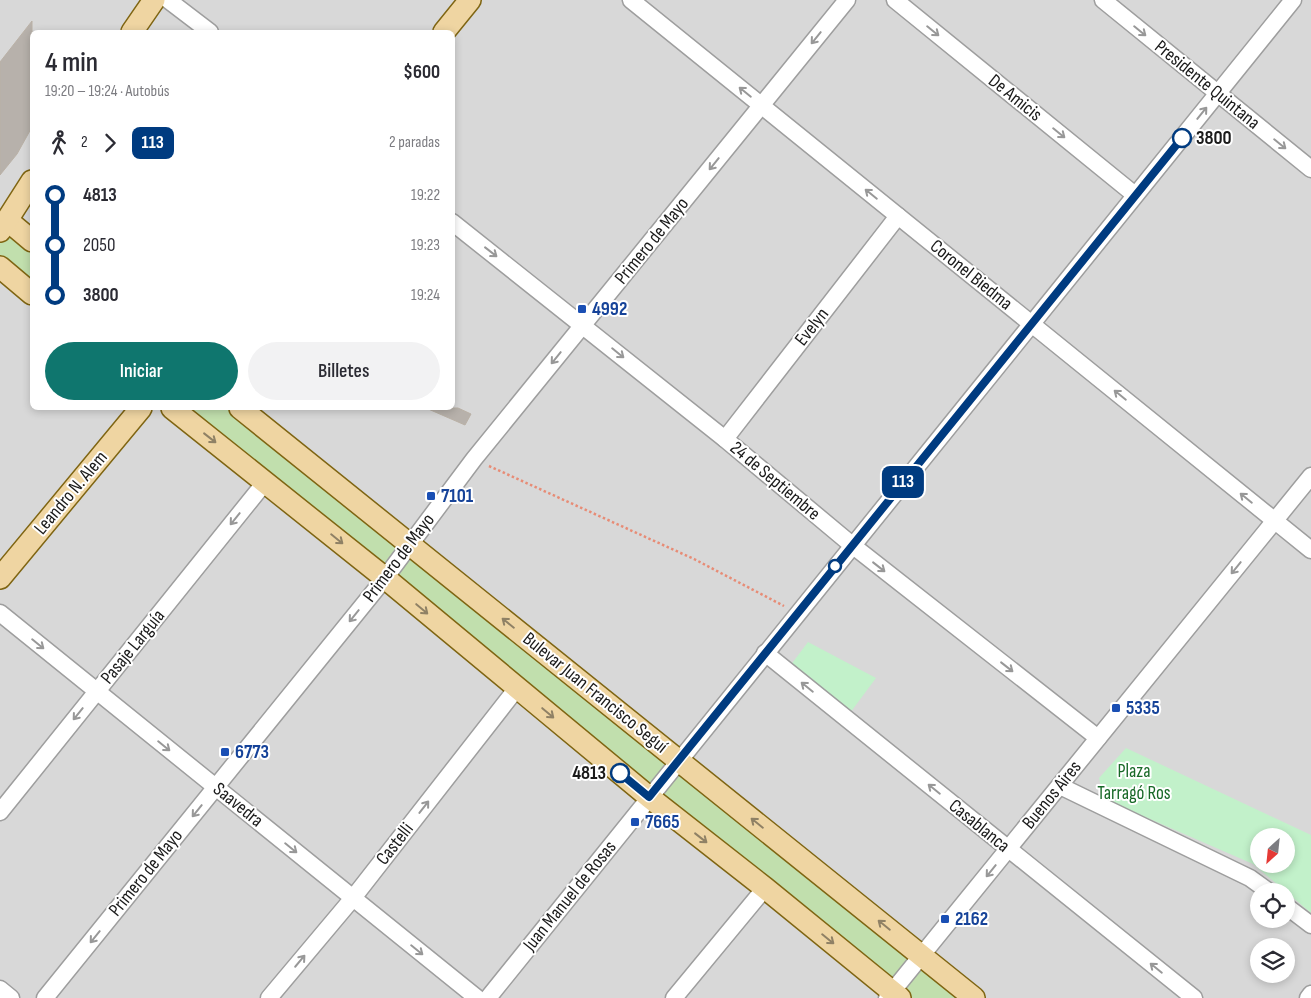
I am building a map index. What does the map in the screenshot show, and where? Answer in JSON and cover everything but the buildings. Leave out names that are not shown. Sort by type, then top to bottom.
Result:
[{"type":"main road","points":[[133,30],[154,0]]},
{"type":"main road","points":[[446,30],[470,0]]},
{"type":"main road","points":[[30,184],[3,226],[30,240]]},
{"type":"main road","points":[[0,267],[30,292]]},
{"type":"main road","name":"Leandro N. Alem","points":[[0,578],[139,410]]},
{"type":"main road","points":[[175,410],[385,578],[649,797],[765,888],[893,996]]},
{"type":"main road","name":"Bulevar Juan Francisco Seguí","points":[[242,410],[974,998]]},
{"type":"street","points":[[168,0],[207,30]]},
{"type":"street","name":"Coronel Biedma","points":[[632,0],[1311,550]]},
{"type":"street","name":"Primero de Mayo","points":[[45,998],[385,578],[474,459],[847,0]]},
{"type":"street","name":"De Amicis","points":[[895,0],[1135,195]]},
{"type":"street","name":"Presidente Quintana","points":[[1103,0],[1311,169]]},
{"type":"street","name":"Juan Manuel de Rosas","points":[[488,998],[1293,0]]},
{"type":"street","name":"Evelyn","points":[[725,439],[898,216]]},
{"type":"street","name":"24 de Septiembre","points":[[455,224],[725,439],[852,546],[1098,738]]},
{"type":"street","name":"Buenos Aires","points":[[893,996],[922,956],[1008,849],[1311,476]]},
{"type":"street","name":"Pasaje Larguía","points":[[0,812],[266,482]]},
{"type":"street","name":"Saavedra","points":[[0,613],[477,998]]},
{"type":"street","name":"Casablanca","points":[[765,653],[1194,998]]},
{"type":"street","name":"Castelli","points":[[269,998],[353,898],[517,688]]},
{"type":"street","points":[[1060,786],[1257,883]]},
{"type":"street","points":[[674,998],[765,888]]},
{"type":"street","points":[[1295,913],[1311,925]]},
{"type":"street","points":[[0,989],[11,998]]},
{"type":"street","points":[[1308,998],[1311,994]]},
{"type":"path","points":[[474,459],[694,559],[797,614]]},
{"type":"shaded area","points":[[0,0],[1311,0],[1311,998],[0,998]]},
{"type":"green space","points":[[0,231],[30,240],[30,292],[0,267]]},
{"type":"green space","points":[[174,410],[242,410],[974,998],[900,998]]},
{"type":"green space","points":[[808,642],[876,678],[850,713],[790,666]]},
{"type":"green space","name":"Plaza Tarragó Ros","points":[[1126,748],[1311,835],[1311,913],[1295,899],[1295,883],[1275,883],[1264,873],[1295,873],[1295,828],[1250,828],[1250,863],[1104,799],[1099,778]]},
{"type":"bus line","name":"113","points":[[620,773],[649,797],[1182,138]]},
{"type":"place","name":"3800","points":[[1182,138]]},
{"type":"place","name":"4992","points":[[582,309]]},
{"type":"place","name":"7101","points":[[431,496]]},
{"type":"place","name":"5335","points":[[1116,708]]},
{"type":"place","name":"6773","points":[[225,752]]},
{"type":"place","name":"4813","points":[[620,773]]},
{"type":"place","name":"7665","points":[[635,822]]},
{"type":"place","name":"2162","points":[[945,919]]}]
